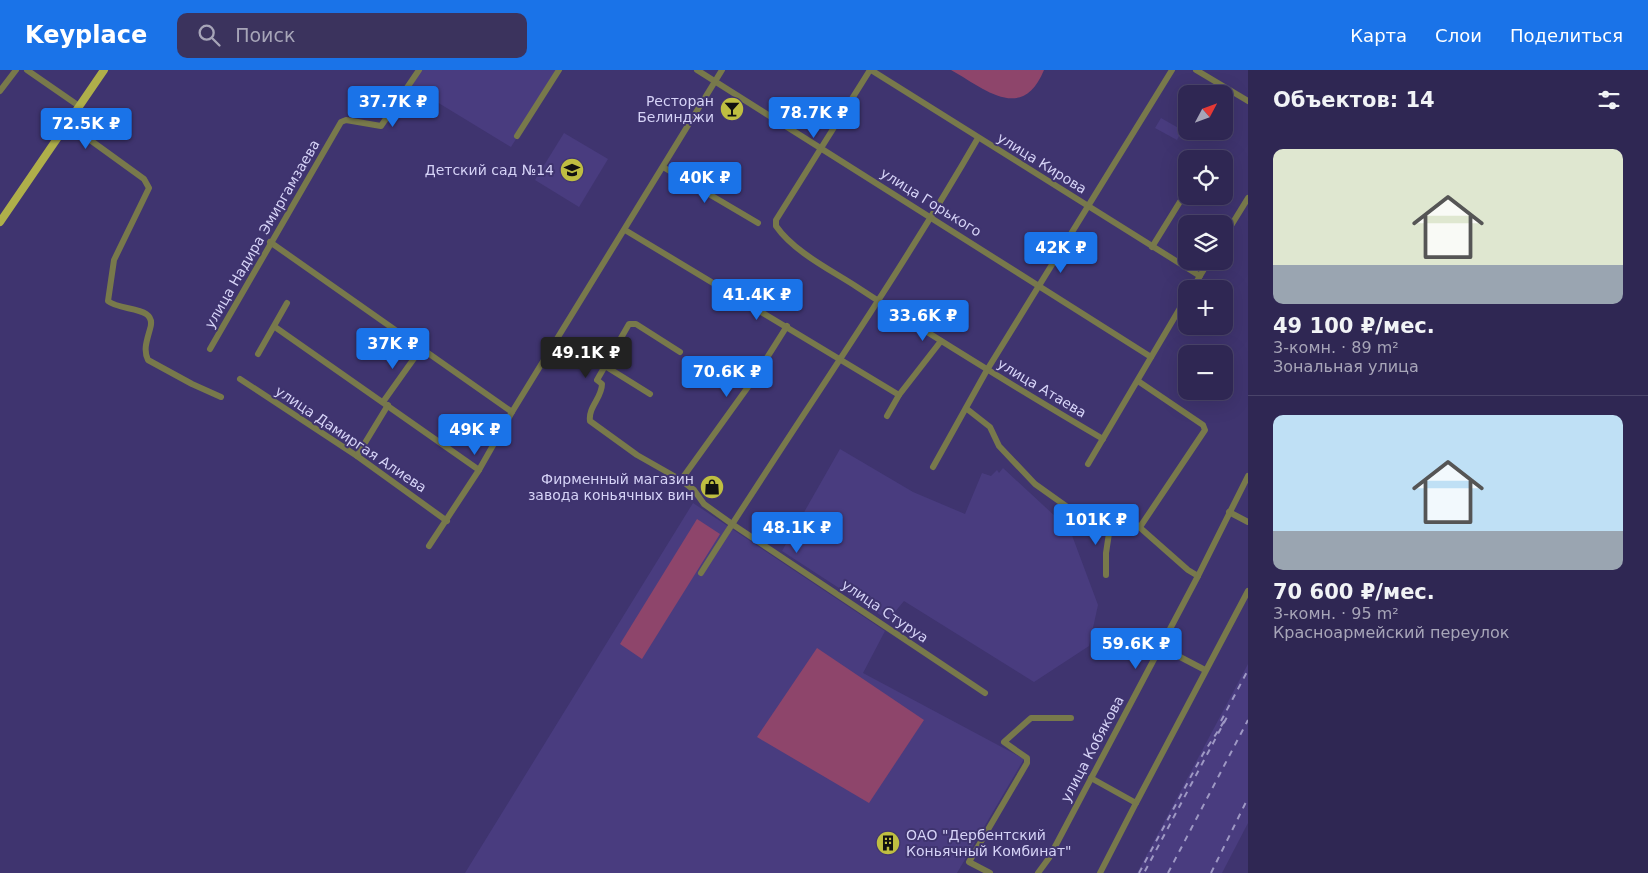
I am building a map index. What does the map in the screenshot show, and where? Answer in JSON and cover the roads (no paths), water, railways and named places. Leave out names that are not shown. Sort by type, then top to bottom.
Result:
[{"type":"main road","points":[[0,222],[104,70]]},
{"type":"street","points":[[0,91],[16,70]]},
{"type":"street","points":[[27,70],[79,106]]},
{"type":"street","name":"улица Надира Эмиргамзаева","points":[[210,349],[270,242],[341,122],[346,120],[380,126],[419,70]]},
{"type":"street","points":[[517,136],[559,70]]},
{"type":"street","name":"улица Горького","points":[[697,70],[1151,357]]},
{"type":"street","points":[[429,546],[479,470],[512,412],[722,70]]},
{"type":"street","points":[[820,149],[870,70]]},
{"type":"street","name":"улица Кирова","points":[[870,70],[1200,276]]},
{"type":"street","points":[[933,467],[987,370],[1041,286],[1172,70]]},
{"type":"street","points":[[1196,70],[1248,101]]},
{"type":"street","points":[[68,124],[144,179],[149,188],[114,260],[108,301],[114,305],[147,312],[151,316],[152,323],[145,353],[148,360],[221,397]]},
{"type":"street","points":[[701,573],[879,301],[932,217],[978,138]]},
{"type":"street","name":"улица Атаева","points":[[820,149],[776,220],[776,226],[789,240],[941,341],[1103,439]]},
{"type":"street","points":[[663,167],[758,223]]},
{"type":"street","points":[[1233,222],[1248,198]]},
{"type":"street","points":[[1152,247],[1178,205]]},
{"type":"street","points":[[625,230],[899,395]]},
{"type":"street","points":[[270,242],[420,350],[512,412]]},
{"type":"street","points":[[1198,280],[1204,270]]},
{"type":"street","points":[[258,354],[287,303]]},
{"type":"street","points":[[1088,464],[1178,311]]},
{"type":"street","points":[[650,394],[605,366],[629,324],[636,324],[680,352]]},
{"type":"street","points":[[681,480],[753,380],[787,326]]},
{"type":"street","points":[[275,327],[479,470]]},
{"type":"street","points":[[887,416],[899,395],[941,341]]},
{"type":"street","points":[[357,456],[385,404],[420,350]]},
{"type":"street","name":"улица Стуруа","points":[[605,366],[597,380],[602,384],[602,392],[589,413],[590,421],[681,480],[694,490],[704,504],[732,524],[985,693]]},
{"type":"street","name":"улица Дамиргая Алиева","points":[[240,379],[357,456],[447,521]]},
{"type":"street","points":[[1138,381],[1203,425],[1205,430],[1140,527]]},
{"type":"street","points":[[967,409],[990,428],[999,446],[1035,484],[1080,516],[1091,520],[1126,521],[1140,527],[1188,570],[1198,576]]},
{"type":"street","name":"улица Кобякова","points":[[1038,873],[1049,858],[1161,647],[1248,476]]},
{"type":"street","points":[[1229,512],[1248,522]]},
{"type":"street","points":[[1106,575],[1106,553],[1111,520]]},
{"type":"street","points":[[1100,873],[1248,591]]},
{"type":"street","points":[[1161,647],[1205,670]]},
{"type":"street","points":[[990,873],[969,862],[1027,763],[1027,758],[1004,742],[1031,718],[1071,718]]},
{"type":"street","points":[[1091,778],[1136,803]]},
{"type":"railway","points":[[1221,721],[1248,670]]},
{"type":"railway","points":[[1139,873],[1203,754],[1227,717],[1144,873]]},
{"type":"railway","points":[[1168,873],[1248,720]]},
{"type":"railway","points":[[1211,873],[1248,798]]},
{"type":"place","name":"Ресторан Белинджи","points":[[732,109]]},
{"type":"place","name":"Детский сад №14","points":[[572,170]]},
{"type":"place","name":"Фирменный магазин завода коньячных вин","points":[[712,487]]},
{"type":"place","name":"ОАО \"Дербентский Коньячный Комбинат\"","points":[[888,843]]}]
